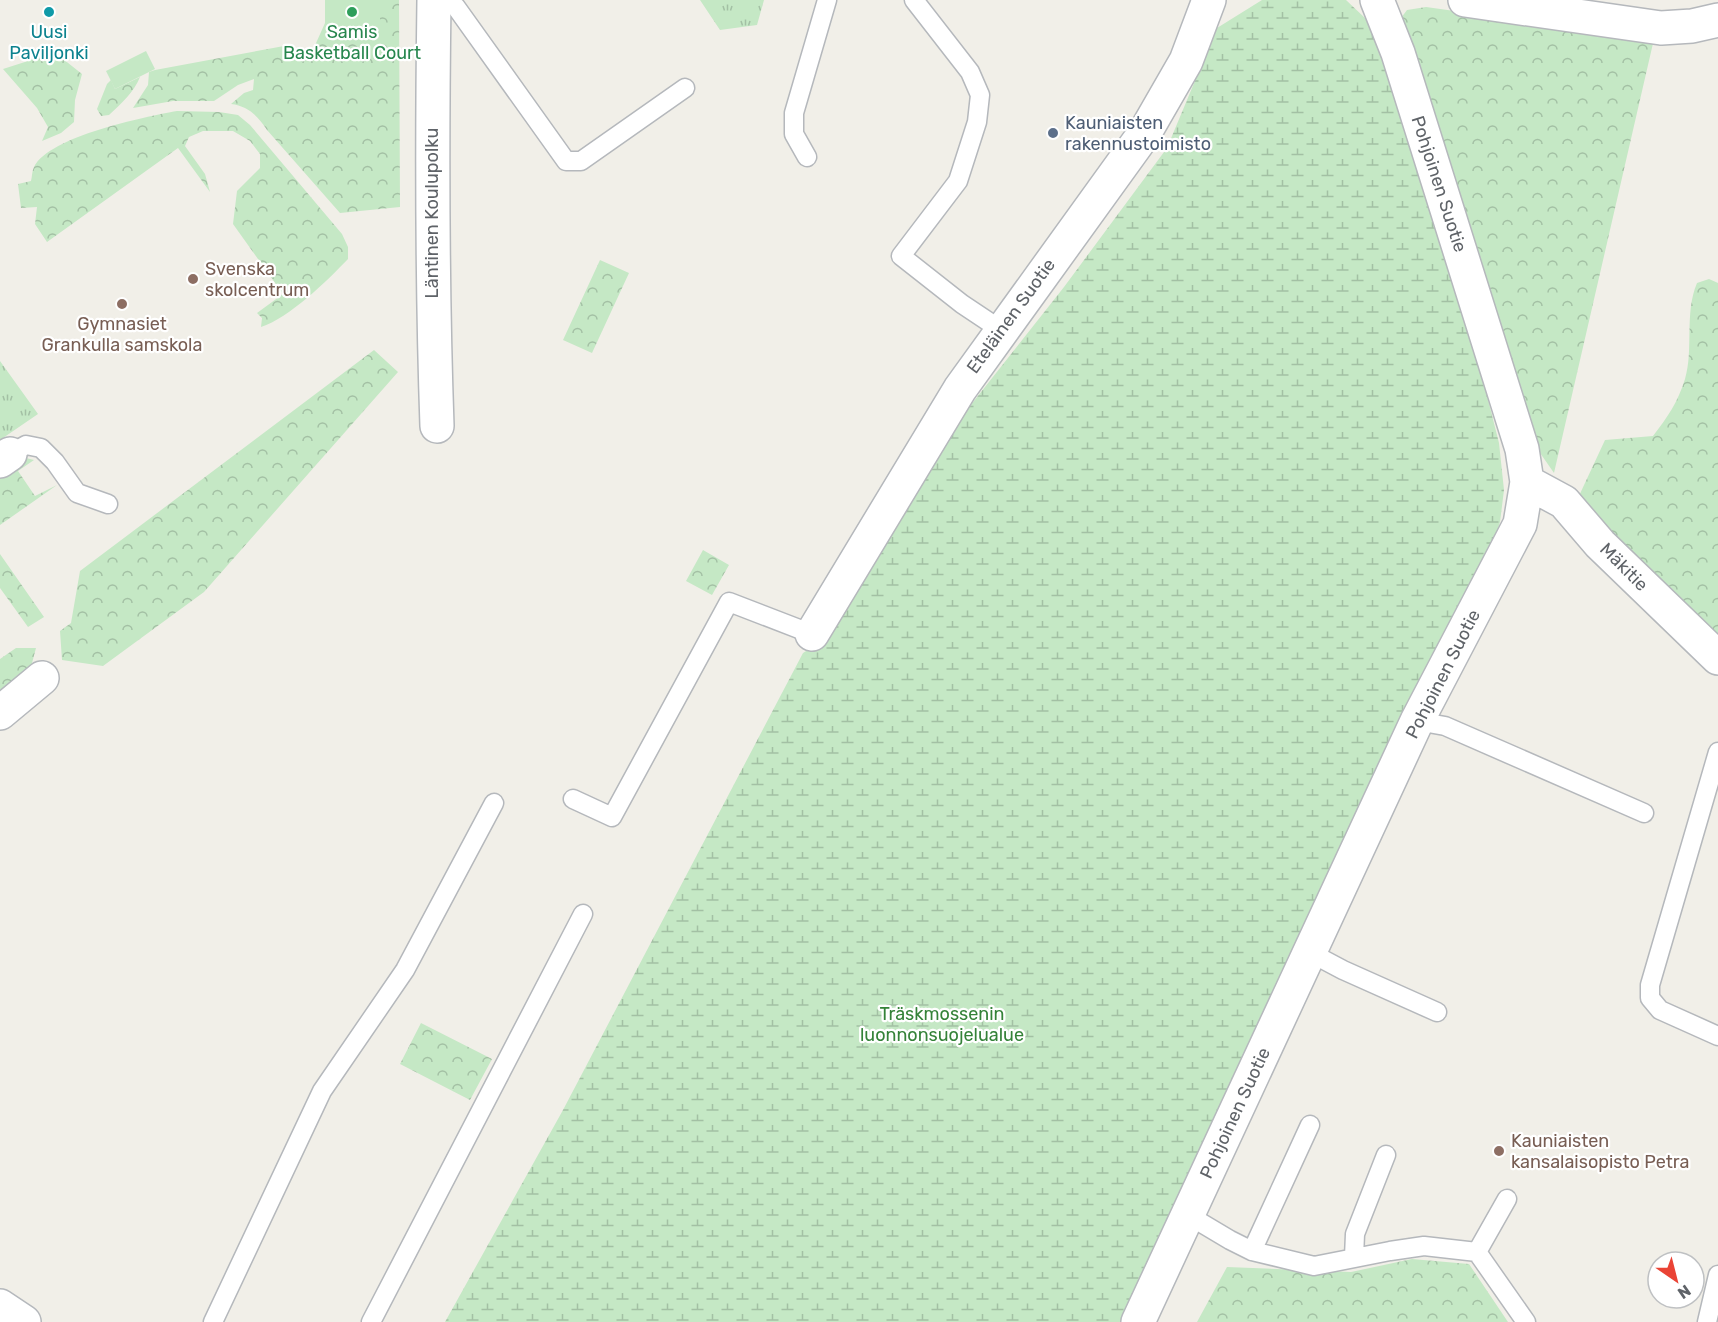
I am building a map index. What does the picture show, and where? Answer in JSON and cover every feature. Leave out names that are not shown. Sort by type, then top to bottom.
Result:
[{"type":"street","name":"Läntinen Koulupolku","points":[[434,0],[431,188],[437,426]]},
{"type":"street","name":"Eteläinen Suotie","points":[[812,634],[960,389],[1144,134],[1186,61],[1209,0]]},
{"type":"street","name":"Pohjoinen Suotie","points":[[1138,1322],[1418,721],[1520,524],[1527,482],[1522,449],[1398,53],[1377,0]]},
{"type":"street","points":[[1465,0],[1661,28],[1692,26],[1718,20]]},
{"type":"street","name":"Mäkitie","points":[[1527,482],[1564,502],[1600,544],[1718,658]]},
{"type":"street","points":[[0,713],[42,678]]},
{"type":"street","points":[[0,1306],[24,1322]]},
{"type":"lane","points":[[444,0],[456,7],[566,161],[582,161],[685,88]]},
{"type":"lane","points":[[807,157],[794,134],[794,113],[827,0]]},
{"type":"lane","points":[[914,0],[970,72],[980,95],[977,122],[958,181],[901,256],[962,304],[1001,330]]},
{"type":"lane","points":[[5,457],[26,445],[41,448],[55,462],[77,494],[108,504]]},
{"type":"lane","points":[[573,799],[612,817],[729,602],[812,634]]},
{"type":"lane","points":[[1418,721],[1445,726],[1644,813]]},
{"type":"lane","points":[[1718,752],[1650,985],[1650,998],[1660,1010],[1718,1036]]},
{"type":"lane","points":[[213,1322],[322,1091],[405,970],[494,803]]},
{"type":"lane","points":[[371,1322],[583,914]]},
{"type":"lane","points":[[1309,952],[1343,970],[1437,1012]]},
{"type":"lane","points":[[1252,1251],[1310,1125]]},
{"type":"lane","points":[[1354,1257],[1355,1234],[1386,1155]]},
{"type":"lane","points":[[1477,1252],[1507,1199]]},
{"type":"lane","points":[[1188,1215],[1252,1251],[1314,1266],[1424,1246],[1477,1252],[1526,1322]]},
{"type":"lane","points":[[1707,1322],[1718,1275]]},
{"type":"green space","name":"Samis Basketball Court","points":[[325,0],[380,0],[380,24],[325,23]]},
{"type":"green space","points":[[380,0],[399,0],[400,207],[340,213],[256,116],[243,107],[231,104],[244,93],[253,90],[254,79],[238,85],[214,101],[173,101],[133,108],[148,85],[149,72],[155,70],[284,46],[308,61],[325,23],[380,23]]},
{"type":"green space","points":[[700,0],[764,0],[757,25],[720,30]]},
{"type":"green space","name":"Träskmossenin luonnonsuojelualue","points":[[1262,0],[1346,0],[1365,18],[1382,54],[1476,352],[1499,443],[1504,490],[1500,522],[1495,539],[1127,1322],[445,1322],[563,1110],[803,653],[825,639],[947,435],[1064,287],[1167,148],[1217,28]]},
{"type":"green space","points":[[1426,7],[1654,39],[1554,473],[1538,450],[1401,18],[1407,10]]},
{"type":"green space","points":[[53,51],[82,74],[75,100],[74,122],[61,133],[42,141],[48,127],[37,108],[3,69],[28,61],[43,52]]},
{"type":"green space","points":[[146,51],[155,69],[115,89],[106,71]]},
{"type":"green space","points":[[140,77],[134,88],[109,115],[101,116],[97,109],[107,84],[111,80],[115,89]]},
{"type":"green space","points":[[177,111],[238,115],[250,125],[342,234],[348,247],[348,259],[319,288],[283,316],[261,327],[262,318],[257,313],[283,294],[233,224],[237,191],[260,168],[260,154],[250,141],[233,131],[203,131],[189,137],[185,146],[205,174],[210,192],[178,148],[47,242],[35,224],[37,207],[21,208],[18,184],[31,181],[34,167],[43,156],[58,146],[121,123]]},
{"type":"green space","points":[[600,260],[629,273],[592,353],[563,340]]},
{"type":"green space","points":[[1709,279],[1718,283],[1718,635],[1665,590],[1578,498],[1605,440],[1653,436],[1672,409],[1688,368],[1693,295],[1697,283]]},
{"type":"green space","points":[[374,350],[398,372],[204,592],[103,666],[62,660],[60,631],[71,623],[80,571]]},
{"type":"green space","points":[[0,361],[38,414],[0,440]]},
{"type":"green space","points":[[26,458],[34,460],[18,471],[35,496],[57,485],[0,525],[0,470],[14,460]]},
{"type":"green space","points":[[703,550],[729,565],[712,595],[686,581]]},
{"type":"green space","points":[[0,554],[44,617],[28,627],[0,588]]},
{"type":"green space","points":[[16,648],[36,648],[27,682],[0,704],[0,659]]},
{"type":"green space","points":[[421,1023],[492,1059],[470,1100],[400,1064]]},
{"type":"green space","points":[[1412,1259],[1469,1264],[1508,1322],[1197,1322],[1227,1267],[1351,1272]]},
{"type":"place","name":"Uusi Paviljonki","points":[[49,12]]},
{"type":"place","name":"Samis Basketball Court","points":[[352,12]]},
{"type":"place","name":"Kauniaisten rakennustoimisto","points":[[1053,133]]},
{"type":"place","name":"Svenska skolcentrum","points":[[193,279]]},
{"type":"place","name":"Gymnasiet Grankulla samskola","points":[[122,304]]},
{"type":"place","name":"Kauniaisten kansalaisopisto Petra","points":[[1499,1151]]}]
